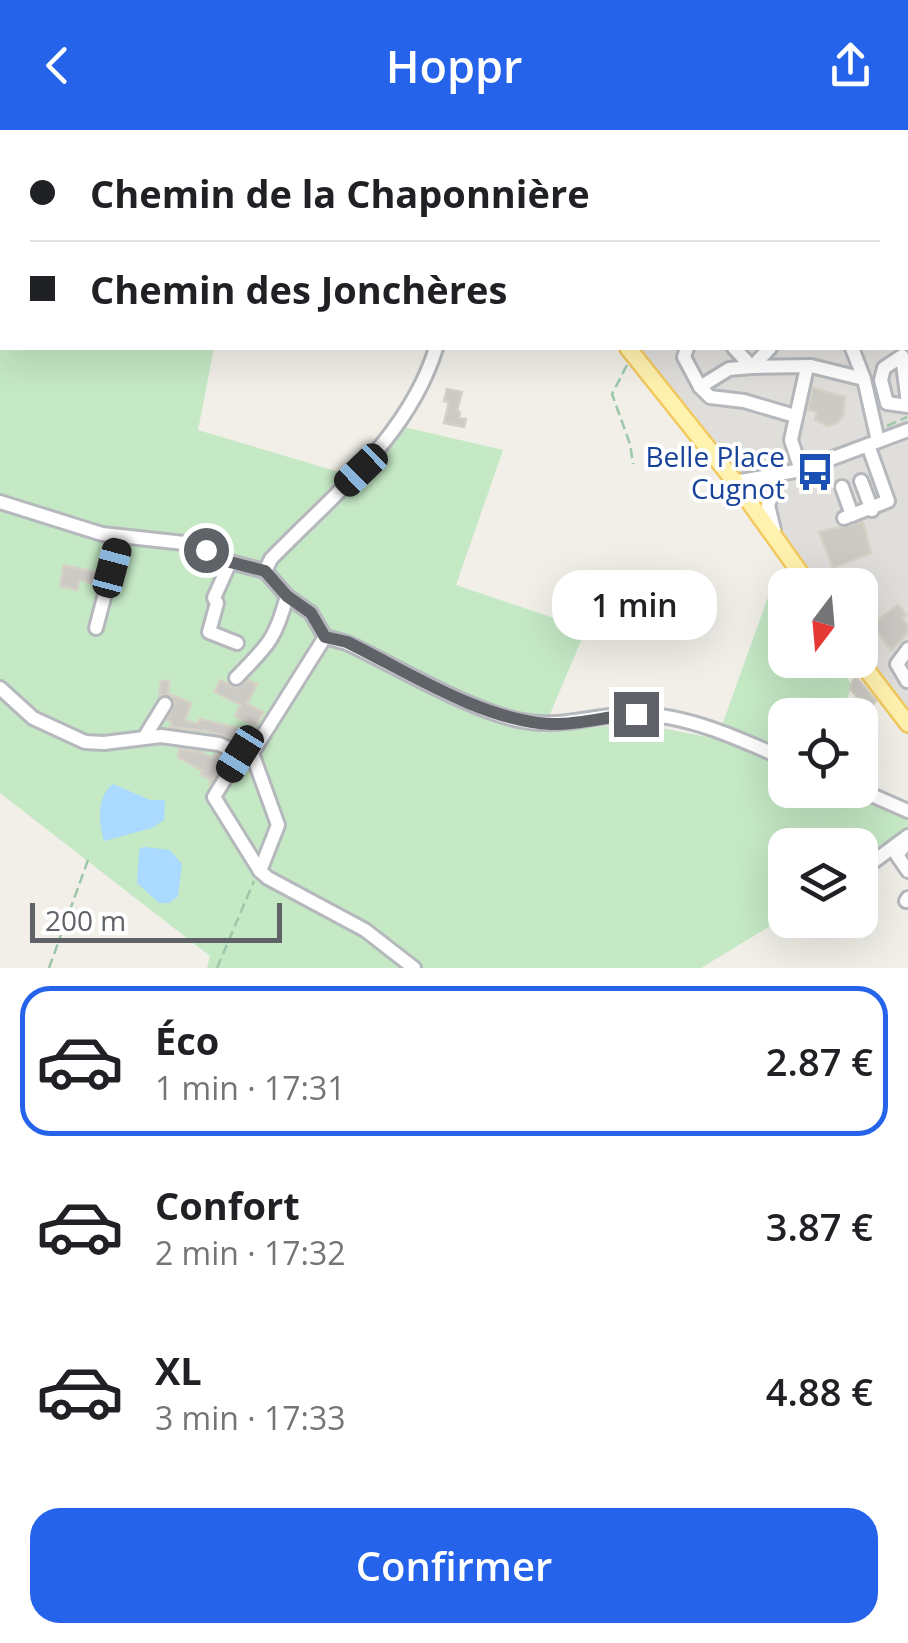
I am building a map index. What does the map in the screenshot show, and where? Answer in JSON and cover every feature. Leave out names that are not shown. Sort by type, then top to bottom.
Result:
[{"type":"main road","points":[[626,351],[787,568]]},
{"type":"main road","points":[[626,351],[798,568]]},
{"type":"main road","points":[[874,678],[908,724]]},
{"type":"street","points":[[265,571],[271,559],[361,470],[405,414],[435,350]]},
{"type":"street","points":[[686,350],[684,357],[700,387],[710,396],[795,416]]},
{"type":"street","points":[[736,350],[752,367]]},
{"type":"street","points":[[752,367],[768,350]]},
{"type":"street","points":[[842,487],[848,517],[872,510],[889,497],[873,443],[864,379],[853,350]]},
{"type":"street","points":[[700,387],[728,369],[752,367],[807,368],[864,379]]},
{"type":"street","points":[[801,470],[791,440],[807,368]]},
{"type":"street","points":[[678,423],[739,491],[751,520]]},
{"type":"street","points":[[739,491],[908,430]]},
{"type":"street","points":[[739,491],[776,484],[801,470]]},
{"type":"street","points":[[861,480],[872,510]]},
{"type":"street","points":[[776,484],[768,505],[773,529],[799,568]]},
{"type":"street","points":[[0,502],[76,528],[184,543],[265,571],[287,596],[311,613],[325,637],[347,642],[509,718],[570,724],[613,716],[660,716],[768,752]]},
{"type":"street","points":[[96,628],[120,537]]},
{"type":"street","points":[[230,562],[214,598],[217,602],[209,632],[237,642]]},
{"type":"street","points":[[236,678],[272,641],[287,596]]},
{"type":"street","points":[[325,637],[214,797],[260,871],[365,930],[414,968]]},
{"type":"street","points":[[907,681],[897,664],[908,649]]},
{"type":"street","points":[[0,688],[33,718],[86,742],[160,736],[219,744],[246,753],[278,824],[260,871]]},
{"type":"street","points":[[144,738],[164,704]]},
{"type":"street","points":[[878,798],[908,811]]},
{"type":"street","points":[[908,839],[898,855],[908,871]]},
{"type":"street","points":[[878,859],[908,839]]},
{"type":"path","points":[[626,351],[612,394],[633,464]]},
{"type":"path","points":[[49,968],[88,860]]},
{"type":"path","points":[[217,968],[260,871]]},
{"type":"shaded area","points":[[635,350],[908,350],[908,723],[874,678],[878,678],[878,568],[794,568]]},
{"type":"green space","points":[[0,350],[214,350],[198,430],[366,480],[404,427],[503,450],[456,585],[586,629],[542,733],[636,723],[717,739],[768,597],[768,678],[847,678],[852,685],[847,698],[768,698],[768,808],[878,808],[878,802],[908,817],[908,830],[878,851],[878,828],[768,828],[768,927],[701,968],[207,968],[210,956],[0,793]]},
{"type":"water","points":[[113,784],[150,800],[165,800],[164,820],[152,828],[104,841],[101,803]]},
{"type":"water","points":[[145,847],[170,850],[182,864],[178,896],[170,903],[159,903],[137,883],[139,852]]},
{"type":"building","points":[[813,388],[845,397],[843,416],[837,423],[828,426],[815,420],[817,412],[808,410]]},
{"type":"building","points":[[447,389],[462,392],[457,411],[459,418],[466,419],[464,427],[444,423],[449,402],[444,401]]},
{"type":"building","points":[[863,522],[871,553],[833,568],[819,532]]},
{"type":"building","points":[[64,565],[99,573],[96,584],[79,580],[77,590],[60,586]]},
{"type":"building","points":[[898,605],[906,615],[902,618],[908,633],[891,650],[878,632],[878,620]]},
{"type":"building","points":[[857,678],[873,698],[857,698],[850,689]]},
{"type":"building","points":[[220,680],[235,688],[248,680],[257,684],[247,704],[263,712],[256,726],[235,716],[241,705],[215,692]]},
{"type":"building","points":[[161,681],[169,681],[168,694],[191,703],[185,721],[198,724],[200,719],[253,732],[246,743],[207,731],[170,727],[172,722],[167,720],[175,703],[169,695],[159,696]]},
{"type":"building","points":[[179,749],[226,758],[209,785],[211,780],[201,774],[203,771],[178,757]]},
{"type":"place","name":"Belle Place Cugnot","points":[[815,472]]},
{"type":"route","points":[[206,550],[252,570],[265,571],[287,596],[311,613],[325,637],[347,642],[493,712],[526,722],[551,724],[636,714]]}]
